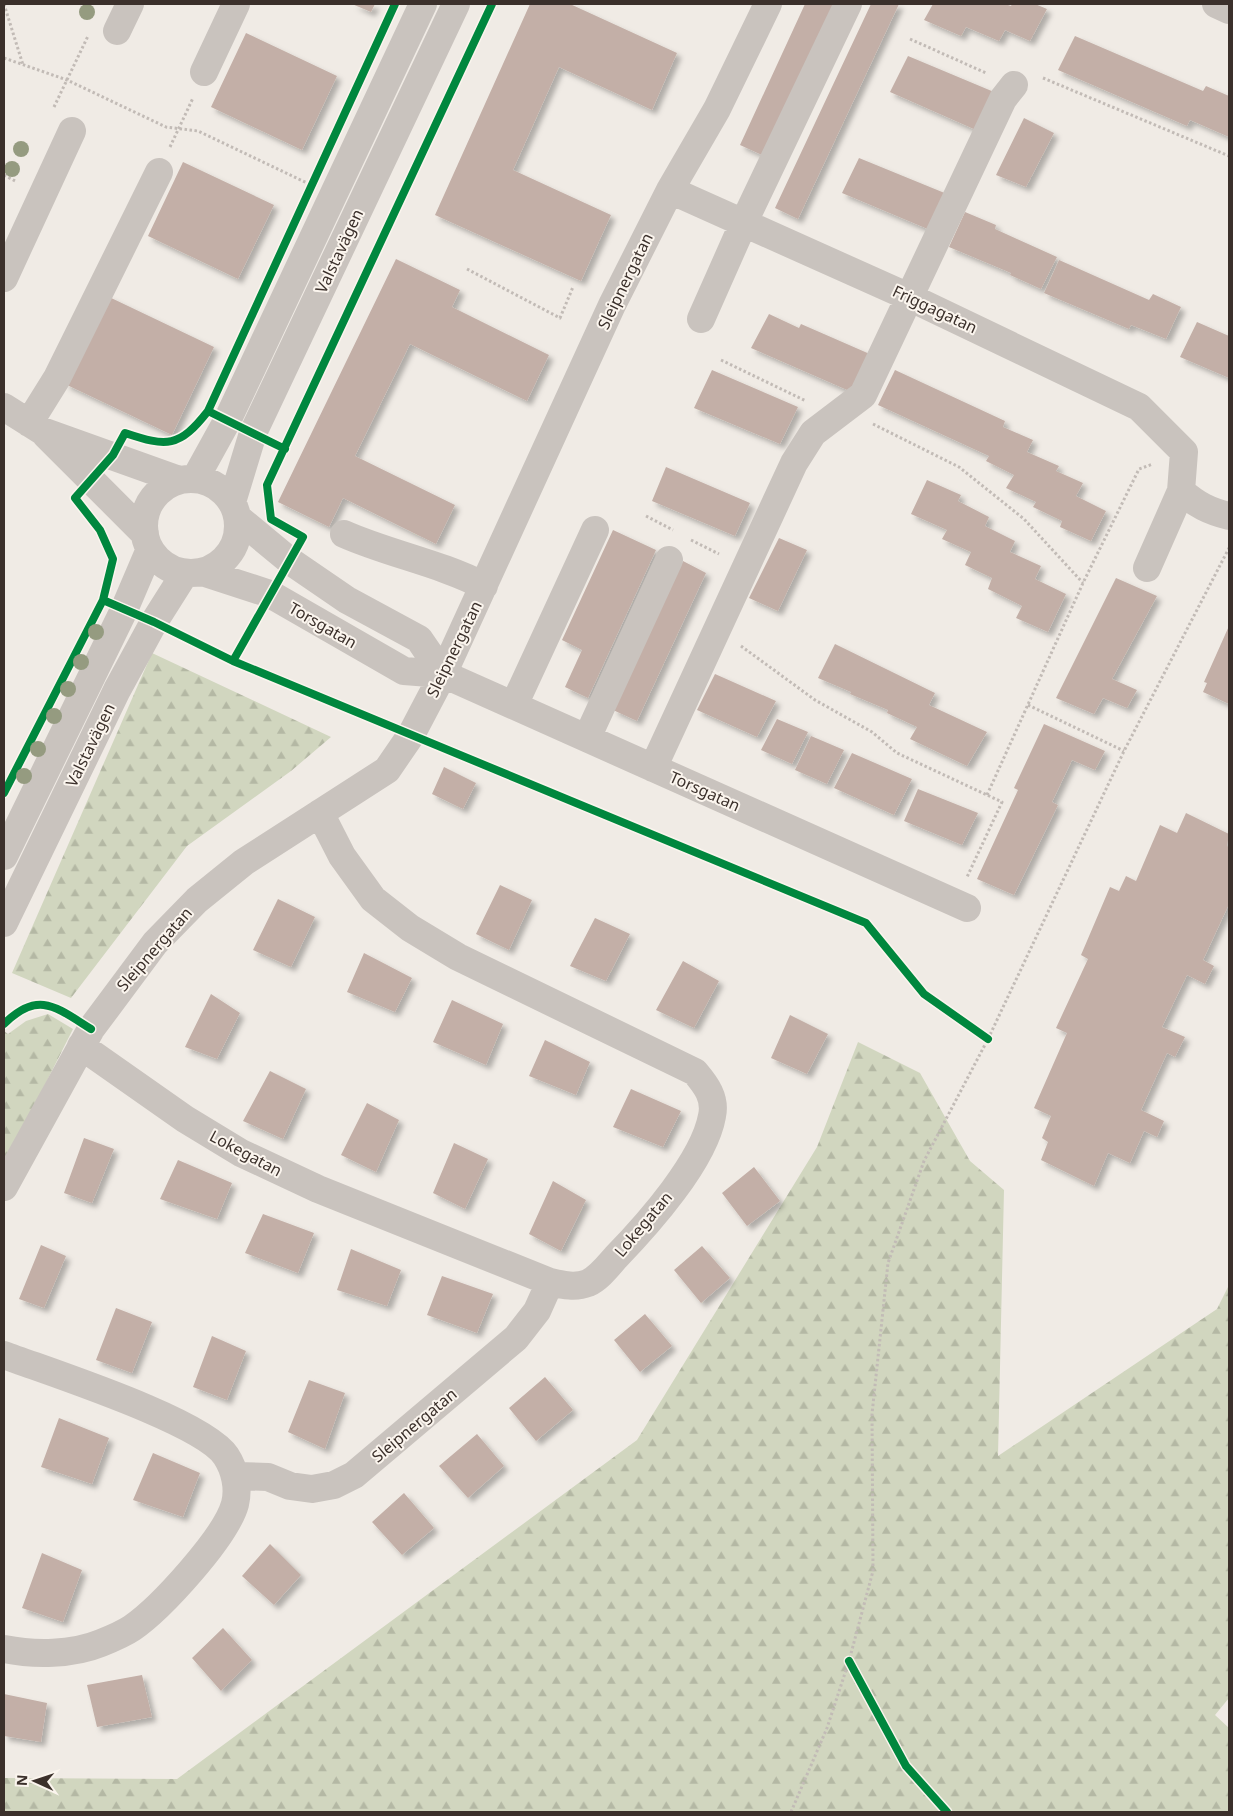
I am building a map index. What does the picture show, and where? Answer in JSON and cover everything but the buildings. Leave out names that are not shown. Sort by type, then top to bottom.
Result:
[{"type":"street","points":[[117,32],[130,4]]},
{"type":"street","points":[[204,72],[236,4]]},
{"type":"street","name":"Valstavägen","points":[[4,856],[124,610],[148,541],[145,517],[151,502],[164,487],[187,480],[227,421],[423,4]]},
{"type":"street","name":"Valstavägen","points":[[4,923],[117,690],[154,622],[193,572],[217,566],[232,550],[238,534],[235,510],[252,433],[456,4]]},
{"type":"street","name":"Sleipnergatan","points":[[4,1187],[81,1046],[118,991],[155,943],[197,900],[244,862],[387,770],[411,736],[443,674],[612,305],[670,190],[718,109],[768,4]]},
{"type":"street","points":[[701,319],[744,222],[848,4]]},
{"type":"street","points":[[1216,4],[1229,10]]},
{"type":"street","points":[[653,768],[794,463],[813,433],[863,395],[1003,99],[1014,85]]},
{"type":"street","points":[[4,278],[72,131]]},
{"type":"street","points":[[35,427],[158,172]]},
{"type":"street","name":"Friggagatan","points":[[670,190],[909,297],[1139,407],[1184,452]]},
{"type":"street","points":[[4,407],[35,427],[148,541],[160,562],[170,568],[193,572]]},
{"type":"street","points":[[35,427],[187,480],[211,483],[222,490],[235,510],[290,561],[339,594],[419,639],[443,674]]},
{"type":"street","points":[[1147,568],[1181,492],[1184,452]]},
{"type":"street","points":[[1181,492],[1197,505],[1229,516]]},
{"type":"street","points":[[514,706],[595,530]]},
{"type":"street","points":[[344,534],[368,545],[468,578],[484,586]]},
{"type":"street","points":[[587,738],[668,560]]},
{"type":"street","name":"Torsgatan","points":[[193,572],[270,594],[404,671],[443,674],[961,906]]},
{"type":"street","name":"Lokegatan","points":[[81,1046],[185,1119],[241,1153],[318,1189],[550,1282],[570,1286],[588,1283],[601,1273],[640,1232],[688,1169],[705,1138],[713,1115],[712,1099],[708,1087],[695,1072],[466,961],[410,928],[373,900],[342,856],[320,813]]},
{"type":"street","name":"Sleipnergatan","points":[[236,1476],[268,1477],[290,1486],[312,1489],[334,1484],[354,1475],[516,1338],[537,1311],[550,1282]]},
{"type":"street","points":[[4,1355],[151,1411],[202,1435],[226,1455],[236,1476],[235,1503],[219,1536],[172,1591],[132,1628],[99,1644],[61,1653],[4,1649]]},
{"type":"path","points":[[4,4],[23,65]]},
{"type":"path","points":[[910,40],[1018,87],[1043,78],[1229,156]]},
{"type":"path","points":[[4,58],[67,80],[166,127],[198,131],[312,186]]},
{"type":"path","points":[[158,172],[204,72]]},
{"type":"path","points":[[4,175],[20,183]]},
{"type":"path","points":[[308,195],[316,176]]},
{"type":"path","points":[[467,269],[560,318],[573,287]]},
{"type":"path","points":[[721,360],[815,405],[861,418],[959,466],[1024,519],[1084,583]]},
{"type":"path","points":[[987,795],[1084,583],[1139,469],[1184,452]]},
{"type":"path","points":[[646,516],[679,533]]},
{"type":"path","points":[[688,538],[746,568]]},
{"type":"path","points":[[791,1812],[827,1728],[850,1661],[873,1571],[872,1414],[888,1263],[924,1161],[988,1039],[1124,750],[1229,548]]},
{"type":"path","points":[[737,643],[815,700],[872,732],[897,753],[1002,802],[961,906]]},
{"type":"path","points":[[1028,705],[1124,750]]},
{"type":"path","points":[[980,1034],[988,1039]]},
{"type":"path","points":[[850,1661],[854,1670]]},
{"type":"green space","points":[[152,653],[331,737],[291,771],[187,846],[71,998],[12,973]]},
{"type":"green space","points":[[48,1014],[73,1029],[4,1166],[4,1031],[8,1034],[26,1021]]},
{"type":"green space","points":[[858,1042],[920,1073],[970,1161],[1004,1190],[998,1456],[1217,1309],[1229,1285],[1229,1698],[1215,1715],[1229,1728],[1229,1812],[4,1812],[4,1778],[177,1779],[637,1440],[817,1147]]},
{"type":"cycle path","points":[[103,600],[113,559],[100,530],[75,498],[113,455],[125,433],[152,441],[171,441],[189,432],[208,411],[395,4]]},
{"type":"cycle path","points":[[233,661],[303,537],[271,519],[267,485],[492,4]]},
{"type":"cycle path","points":[[208,411],[285,449]]},
{"type":"cycle path","points":[[4,793],[103,600],[154,622],[233,661],[866,923],[924,994],[988,1039]]},
{"type":"cycle path","points":[[4,1024],[27,1007],[37,1005],[57,1009],[91,1029]]},
{"type":"cycle path","points":[[849,1661],[906,1766],[947,1812]]}]
